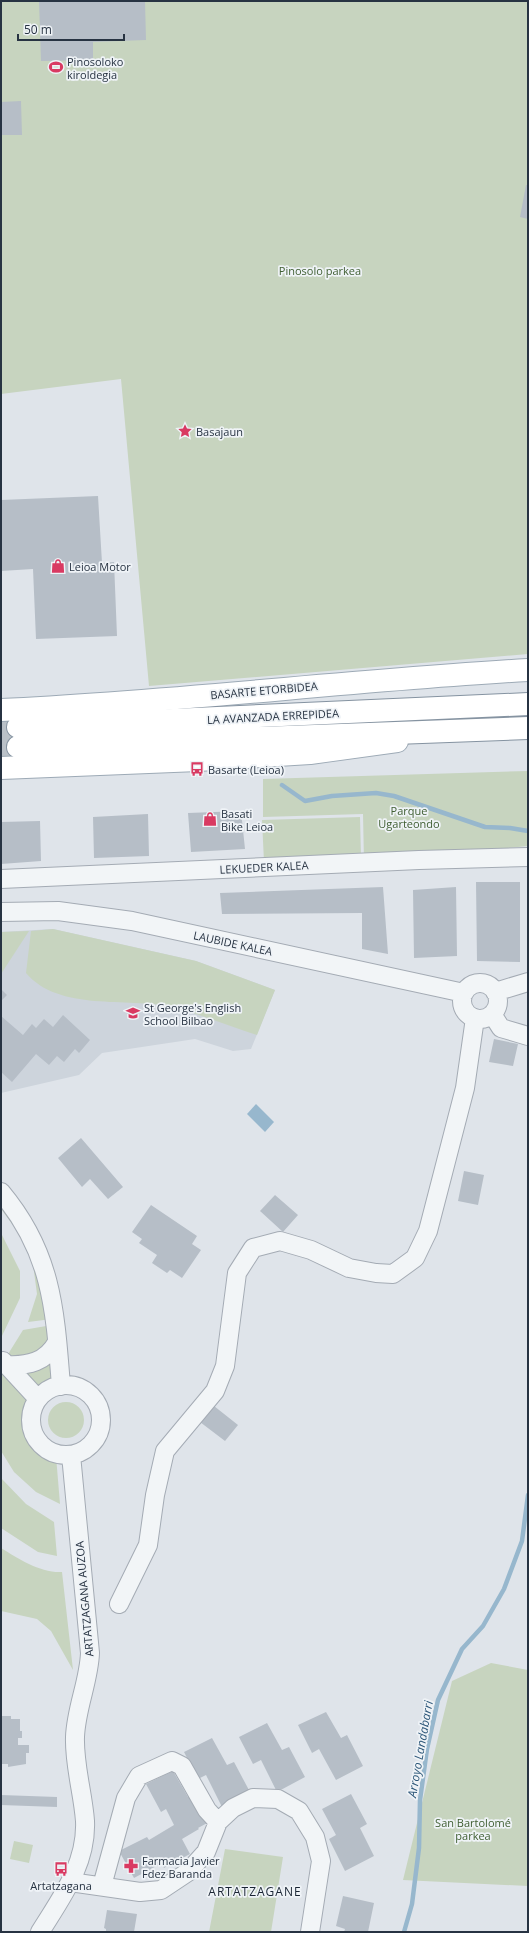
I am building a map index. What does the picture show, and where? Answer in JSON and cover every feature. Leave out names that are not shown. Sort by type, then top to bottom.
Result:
[{"type":"main road","name":"BASARTE ETORBIDEA","points":[[1,710],[104,705],[327,685],[528,670]]},
{"type":"main road","points":[[417,709],[528,694]]},
{"type":"main road","name":"LA AVANZADA ERREPIDEA","points":[[528,704],[417,709],[18,738],[528,728]]},
{"type":"main road","points":[[1,768],[310,753],[474,730]]},
{"type":"street","name":"LEKUEDER KALEA","points":[[1,879],[411,860],[528,857]]},
{"type":"street","name":"LAUBIDE KALEA","points":[[1,912],[58,911],[132,921],[464,993]]},
{"type":"street","points":[[495,992],[528,982]]},
{"type":"street","points":[[119,1604],[148,1545],[155,1495],[165,1451],[215,1391],[225,1366],[237,1273],[253,1248],[280,1241],[311,1250],[349,1268],[376,1273],[393,1274],[415,1258],[428,1231],[484,1016],[497,1003],[495,992],[487,984],[477,983],[467,988],[462,998],[463,1008],[470,1016],[484,1016],[501,1028],[528,1036]]},
{"type":"street","points":[[1,1192],[26,1226],[42,1260],[52,1298],[61,1386]]},
{"type":"street","points":[[4,1362],[32,1364],[40,1360],[53,1349],[57,1342]]},
{"type":"street","points":[[4,1362],[38,1399]]},
{"type":"street","points":[[61,1386],[75,1386],[87,1392],[96,1402],[100,1415],[100,1429],[94,1441],[84,1450],[71,1455],[60,1455],[51,1452],[42,1446],[36,1438],[32,1428],[31,1418],[33,1408],[38,1399],[52,1388],[61,1386]]},
{"type":"street","name":"ARTATZAGANA AUZOA","points":[[40,1932],[70,1882],[78,1865],[85,1835],[75,1738],[76,1724],[89,1665],[90,1653],[71,1455]]},
{"type":"street","points":[[102,1886],[126,1798],[139,1776],[172,1761],[182,1766],[207,1810],[218,1822]]},
{"type":"street","points":[[70,1882],[140,1892],[162,1890],[188,1872],[206,1852],[218,1822],[233,1808],[253,1798],[278,1799],[299,1811],[315,1837],[321,1862],[310,1932]]},
{"type":"shaded area","name":"St George's English School Bilbao","points":[[53,929],[196,961],[275,990],[251,1049],[233,1051],[195,1039],[102,1053],[79,1075],[1,1093],[1,932]]},
{"type":"green space","name":"Pinosolo parkea","points":[[1,1],[528,1],[528,654],[149,686],[121,379],[1,394]]},
{"type":"green space","name":"Parque Ugarteondo","points":[[528,771],[528,846],[364,862],[363,814],[263,817],[263,779]]},
{"type":"green space","points":[[360,817],[361,857],[264,862],[262,820]]},
{"type":"green space","points":[[53,929],[196,961],[275,990],[257,1035],[172,1007],[154,1004],[94,1001],[56,993],[40,985],[26,973],[31,931]]},
{"type":"green space","points":[[29,931],[1,974],[1,932]]},
{"type":"green space","points":[[1,1198],[21,1223],[52,1319],[28,1322],[37,1294],[33,1264],[18,1232],[1,1209]]},
{"type":"green space","points":[[1,1233],[20,1271],[20,1298],[1,1338]]},
{"type":"green space","points":[[52,1325],[47,1352],[5,1359],[23,1330]]},
{"type":"green space","points":[[55,1352],[59,1383],[48,1387],[39,1394],[14,1368]]},
{"type":"green space","points":[[1,1370],[34,1399],[30,1409],[30,1434],[39,1446],[56,1456],[60,1504],[36,1492],[14,1472],[1,1451]]},
{"type":"green space","points":[[70,1402],[79,1407],[83,1413],[83,1427],[79,1433],[70,1438],[62,1438],[53,1433],[49,1427],[48,1416],[53,1407],[59,1403]]},
{"type":"green space","points":[[1,1478],[26,1504],[54,1522],[57,1556],[38,1552],[1,1528]]},
{"type":"green space","points":[[1,1548],[22,1561],[38,1568],[54,1572],[62,1572],[73,1670],[51,1631],[37,1619],[1,1611]]},
{"type":"green space","name":"San Bartolomé parkea","points":[[491,1663],[528,1670],[528,1886],[403,1880],[452,1681]]},
{"type":"green space","points":[[14,1841],[33,1845],[29,1863],[10,1859]]},
{"type":"green space","points":[[225,1849],[283,1857],[271,1932],[209,1932]]},
{"type":"water","points":[[256,1104],[274,1122],[265,1132],[247,1114]]},
{"type":"building","points":[[39,1],[145,1],[146,40],[93,42],[93,60],[41,61]]},
{"type":"building","points":[[21,101],[22,135],[1,135],[1,102]]},
{"type":"building","points":[[526,185],[528,185],[528,219],[520,217]]},
{"type":"building","name":"Leioa Motor","points":[[98,496],[102,563],[114,562],[117,636],[36,639],[33,569],[1,571],[1,500]]},
{"type":"building","points":[[241,811],[245,849],[191,852],[188,813]]},
{"type":"building","points":[[148,814],[149,856],[94,858],[93,817]]},
{"type":"building","points":[[40,821],[41,861],[1,864],[1,822]]},
{"type":"building","points":[[476,882],[520,882],[520,962],[477,961]]},
{"type":"building","points":[[383,887],[388,954],[362,949],[362,913],[222,914],[220,893]]},
{"type":"building","points":[[456,887],[457,956],[414,958],[413,890]]},
{"type":"building","points":[[1,989],[7,995],[1,1001]]},
{"type":"building","points":[[63,1015],[90,1040],[79,1053],[75,1049],[64,1062],[57,1056],[49,1065],[36,1054],[12,1082],[1,1072],[1,1016],[23,1035],[32,1024],[36,1028],[44,1019],[53,1027]]},
{"type":"building","points":[[494,1039],[518,1044],[513,1066],[489,1062]]},
{"type":"building","points":[[81,1138],[123,1187],[108,1199],[90,1179],[82,1187],[58,1158]]},
{"type":"building","points":[[464,1171],[484,1175],[478,1205],[458,1201]]},
{"type":"building","points":[[275,1195],[298,1215],[283,1232],[260,1211]]},
{"type":"building","points":[[151,1205],[197,1236],[192,1244],[201,1250],[182,1278],[170,1270],[167,1273],[152,1263],[157,1255],[139,1243],[142,1239],[132,1232]]},
{"type":"building","points":[[214,1406],[238,1425],[225,1441],[200,1422]]},
{"type":"building","points":[[326,1712],[341,1738],[347,1735],[363,1766],[336,1780],[319,1749],[312,1753],[298,1725]]},
{"type":"building","points":[[1,1716],[11,1716],[11,1719],[20,1719],[20,1731],[22,1731],[22,1738],[18,1738],[18,1745],[29,1745],[29,1753],[26,1753],[26,1764],[8,1767],[8,1764],[1,1764]]},
{"type":"building","points":[[267,1723],[282,1750],[289,1747],[305,1777],[277,1792],[261,1760],[253,1764],[239,1737]]},
{"type":"building","points":[[212,1738],[227,1765],[234,1762],[250,1792],[222,1807],[206,1775],[198,1779],[184,1752]]},
{"type":"building","points":[[173,1771],[188,1797],[193,1794],[209,1822],[182,1839],[190,1854],[164,1868],[162,1863],[134,1878],[119,1851],[147,1837],[149,1840],[174,1825],[166,1809],[161,1812],[146,1784]]},
{"type":"building","points":[[351,1794],[367,1824],[360,1828],[374,1856],[345,1871],[329,1839],[336,1835],[322,1809]]},
{"type":"building","points":[[1,1795],[57,1797],[57,1807],[1,1805]]},
{"type":"building","points":[[343,1896],[374,1903],[368,1932],[344,1932],[345,1929],[336,1926]]},
{"type":"building","points":[[107,1910],[137,1914],[134,1932],[106,1932],[106,1929],[104,1928]]},
{"type":"waterway","points":[[282,785],[305,801],[332,796],[376,793],[394,796],[485,827],[510,828],[528,831]]},
{"type":"waterway","name":"Arroyo Landabarri","points":[[404,1932],[412,1904],[419,1848],[420,1800],[427,1749],[438,1700],[462,1649],[483,1626],[504,1589],[522,1541],[528,1495]]},
{"type":"tunnel","points":[[1,728],[18,727]]},
{"type":"tunnel","points":[[1,748],[18,747]]},
{"type":"place","name":"Pinosoloko kiroldegia","points":[[56,67]]},
{"type":"place","name":"Basajaun","points":[[185,431]]},
{"type":"place","name":"Leioa Motor","points":[[58,566]]},
{"type":"place","name":"Basarte (Leioa)","points":[[197,769]]},
{"type":"place","name":"Basati Bike Leioa","points":[[210,819]]},
{"type":"place","name":"St George's English School Bilbao","points":[[133,1013]]},
{"type":"place","name":"Farmacia Javier Fdez Baranda","points":[[131,1866]]},
{"type":"place","name":"Artatzagana","points":[[61,1869]]},
{"type":"district","name":"ARTATZAGANE","points":[[255,1891]]}]
